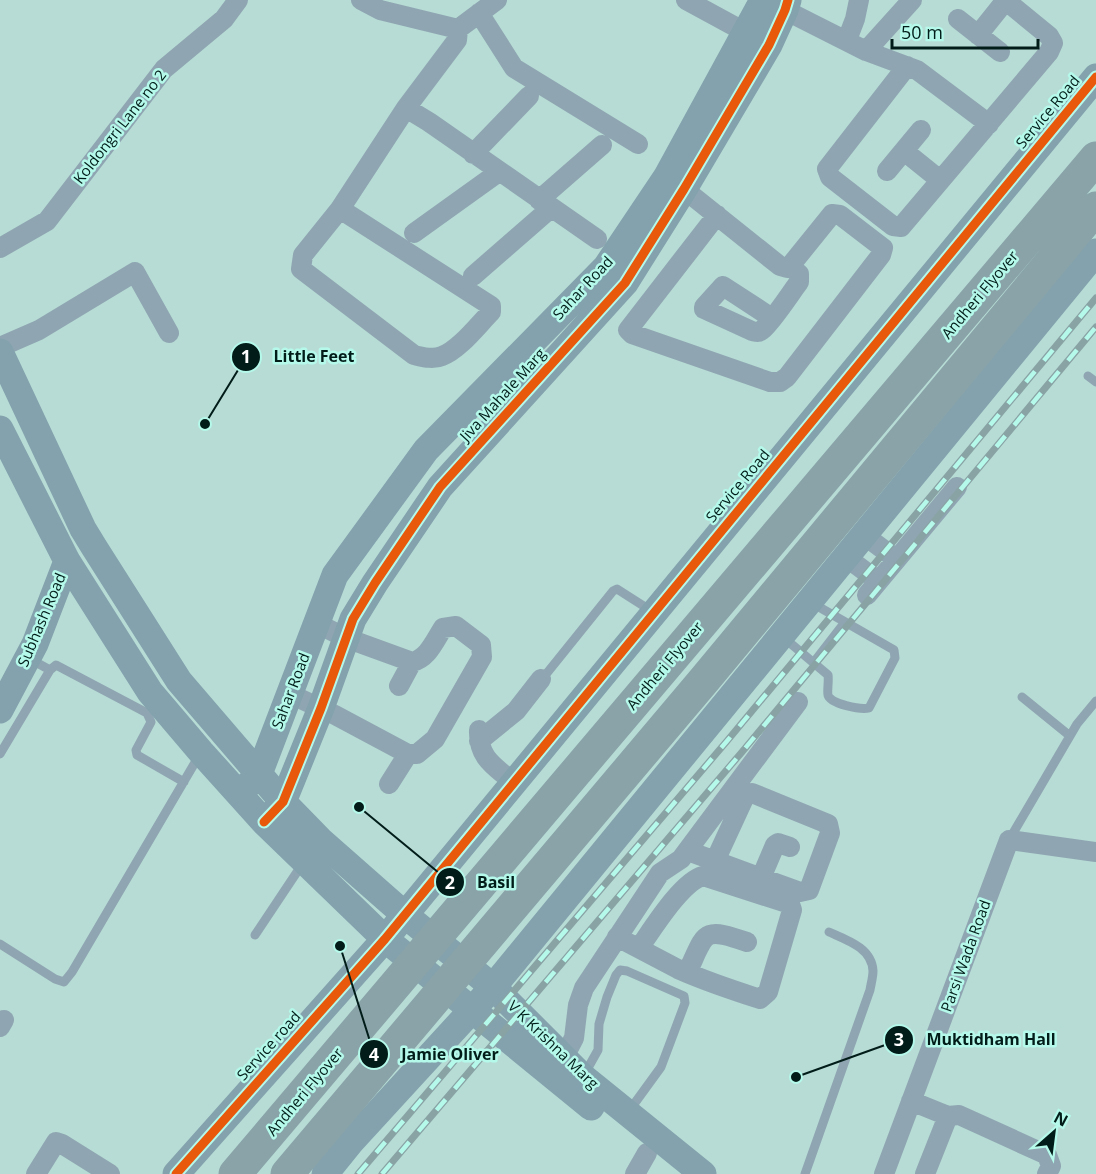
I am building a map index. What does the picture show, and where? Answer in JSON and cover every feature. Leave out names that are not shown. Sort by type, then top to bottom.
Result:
[{"type":"highway","name":"Andheri Flyover","points":[[235,1174],[1096,158]]},
{"type":"highway","points":[[287,1174],[728,652],[1096,208]]},
{"type":"street","name":"Koldongri Lane no 2","points":[[0,248],[47,221],[164,69],[224,19],[238,0]]},
{"type":"street","points":[[361,0],[380,10],[458,29]]},
{"type":"street","points":[[340,209],[491,306],[491,312],[454,349],[442,357],[430,358],[414,355],[301,269],[303,255],[340,209],[406,108],[457,39],[458,29],[497,0]]},
{"type":"street","points":[[686,0],[769,45]]},
{"type":"street","points":[[847,40],[859,0]]},
{"type":"street","points":[[866,51],[912,0]]},
{"type":"street","points":[[907,66],[827,169],[830,177],[893,226],[901,227],[1049,52],[1053,43],[1049,36],[1005,0],[978,35]]},
{"type":"street","points":[[720,103],[745,32],[776,3],[866,51],[917,70],[989,124]]},
{"type":"street","name":"Jiva Mahale Marg","points":[[264,822],[283,802],[321,708],[353,619],[440,487],[625,284],[676,182],[720,103],[769,45],[776,3]]},
{"type":"street","points":[[479,13],[514,68],[638,144]]},
{"type":"street","points":[[958,19],[1000,52]]},
{"type":"street","name":"Service Road","points":[[405,915],[1096,77]]},
{"type":"street","points":[[472,154],[529,96]]},
{"type":"street","points":[[406,108],[597,239]]},
{"type":"street","points":[[888,171],[921,130]]},
{"type":"street","points":[[473,276],[602,145]]},
{"type":"street","points":[[904,151],[940,180]]},
{"type":"street","points":[[414,232],[499,172]]},
{"type":"street","points":[[676,182],[717,215],[780,266],[787,268],[790,266],[832,214],[840,215],[880,245],[883,250],[788,377],[780,382],[770,382],[629,332],[628,328],[717,215]]},
{"type":"street","name":"Sahar Road","points":[[259,774],[335,575],[426,450],[606,267],[676,182]]},
{"type":"street","points":[[326,1174],[350,1143],[493,987],[1096,252]]},
{"type":"street","points":[[772,318],[799,282],[799,274],[790,266]]},
{"type":"street","points":[[169,333],[135,272],[39,330],[0,350],[83,529],[180,681],[283,802],[321,841],[405,915]]},
{"type":"street","points":[[552,321],[573,340]]},
{"type":"street","points":[[500,376],[524,395]]},
{"type":"street","points":[[0,429],[67,561],[150,692],[264,822],[385,939],[472,1012]]},
{"type":"street","points":[[846,556],[873,588],[957,487]]},
{"type":"street","points":[[383,508],[411,529]]},
{"type":"street","points":[[864,535],[896,559]]},
{"type":"street","points":[[67,561],[94,547]]},
{"type":"street","name":"Subhash Road","points":[[0,710],[39,664],[35,645],[67,561]]},
{"type":"street","points":[[290,694],[408,754],[417,754],[435,739],[482,657],[481,645],[456,626],[443,628],[428,652],[420,660],[412,662],[346,638],[316,623]]},
{"type":"street","points":[[399,686],[412,662]]},
{"type":"street","points":[[513,782],[490,763],[481,750],[479,733],[516,711],[544,676]]},
{"type":"street","points":[[563,1059],[574,1038],[578,1005],[584,988],[617,936],[660,873],[681,859],[798,702]]},
{"type":"street","points":[[389,784],[408,754]]},
{"type":"street","points":[[240,795],[259,774]]},
{"type":"street","points":[[688,850],[715,861],[800,892],[809,890],[830,833],[828,824],[752,793],[745,796],[715,861]]},
{"type":"street","points":[[1009,840],[1096,852]]},
{"type":"street","name":"Parsi Wada Road","points":[[884,1174],[1009,840]]},
{"type":"street","points":[[761,878],[775,845],[778,843],[790,847]]},
{"type":"street","points":[[617,936],[639,948],[687,973],[711,984],[760,999],[768,992],[792,909],[790,904],[703,876],[697,878],[679,894],[639,948]]},
{"type":"street","name":"V K Krishna Marg","points":[[405,915],[493,987],[583,1077],[703,1174]]},
{"type":"street","name":"Service road","points":[[176,1174],[405,915]]},
{"type":"street","points":[[687,973],[705,937],[714,933],[723,934],[747,942]]},
{"type":"street","name":"V K Krishna Marg","points":[[472,1012],[641,1163],[674,1174]]},
{"type":"street","points":[[912,1101],[948,1116],[959,1114],[1047,1155],[1051,1166],[1047,1174]]},
{"type":"street","points":[[924,1174],[948,1116]]},
{"type":"street","points":[[31,1174],[57,1132]]},
{"type":"street","points":[[36,1174],[56,1142],[110,1174]]},
{"type":"lane","points":[[1088,376],[1096,382]]},
{"type":"lane","points":[[544,676],[613,591],[617,589],[625,593],[653,612]]},
{"type":"lane","points":[[781,636],[828,675],[828,695],[832,700],[862,710],[869,708],[895,658],[894,650],[809,601]]},
{"type":"lane","points":[[814,662],[845,622]]},
{"type":"lane","points":[[0,754],[39,664],[56,665],[147,712],[151,722],[136,750],[137,755],[184,782]]},
{"type":"lane","points":[[1022,697],[1070,736]]},
{"type":"lane","name":"Parsi Wada Road","points":[[1009,840],[1070,736],[1096,701]]},
{"type":"lane","points":[[0,944],[55,979],[64,982],[115,900],[201,752]]},
{"type":"lane","points":[[255,935],[304,861]]},
{"type":"lane","points":[[805,1174],[870,990],[873,970],[869,956],[861,947],[829,932]]},
{"type":"lane","points":[[583,1077],[598,1050],[599,1024],[607,997],[620,970],[684,996],[685,1003],[664,1059],[628,1113]]},
{"type":"railway","points":[[358,1174],[727,741],[1096,298]]},
{"type":"railway","points":[[382,1174],[742,752],[1096,327]]},
{"type":"cycle path","points":[[264,822],[283,802],[321,708],[353,619],[375,583],[440,487],[625,283],[684,189],[769,45],[788,0]]},
{"type":"cycle path","points":[[176,1174],[385,939],[1096,77]]},
{"type":"place","name":"Little Feet","points":[[205,424]]},
{"type":"place","name":"Basil","points":[[359,807]]},
{"type":"place","name":"Jamie Oliver","points":[[340,946]]},
{"type":"place","name":"Muktidham Hall","points":[[796,1077]]}]
